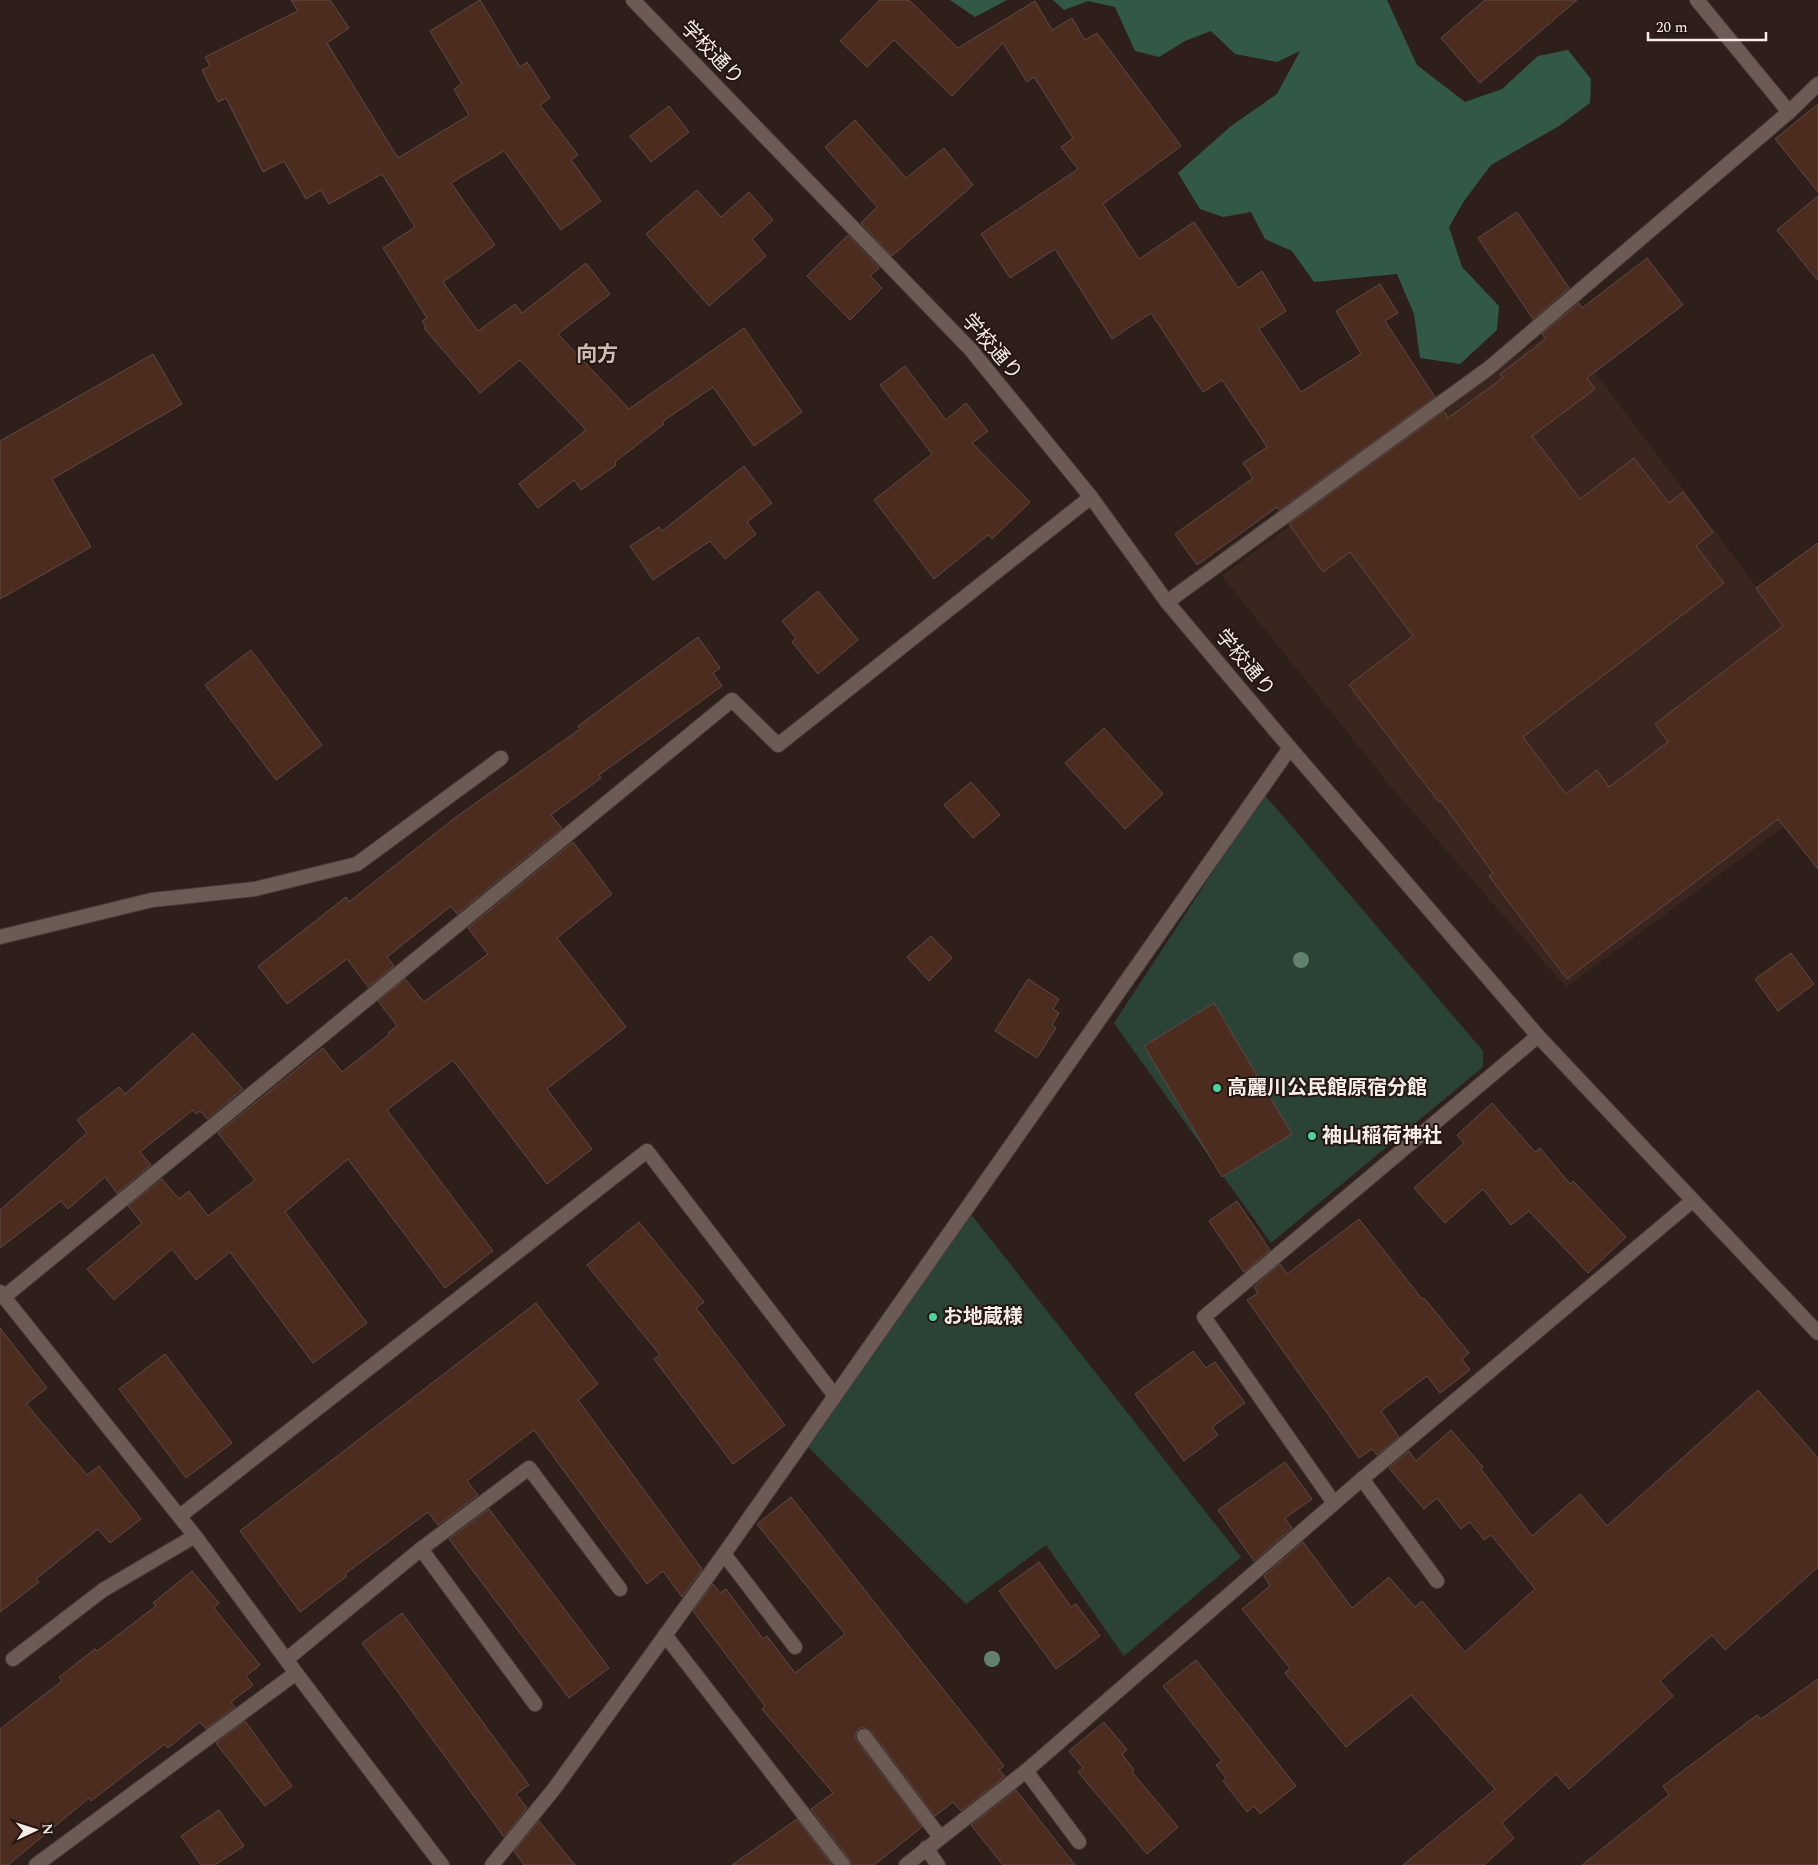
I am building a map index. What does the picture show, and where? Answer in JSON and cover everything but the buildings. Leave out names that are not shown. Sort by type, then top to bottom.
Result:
[{"type":"street","name":"学校通り","points":[[632,0],[970,350],[1091,496],[1167,602],[1538,1036],[1818,1333]]},
{"type":"street","points":[[1698,0],[1789,112]]},
{"type":"street","points":[[1167,602],[1488,368],[1789,112],[1818,84]]},
{"type":"street","points":[[442,1865],[180,1516],[2,1295],[732,700],[778,745],[1091,496]]},
{"type":"street","points":[[492,1865],[554,1789],[724,1554],[1290,748]]},
{"type":"street","points":[[0,937],[152,900],[255,890],[358,864],[501,758]]},
{"type":"street","points":[[1334,1503],[1204,1317],[1538,1036]]},
{"type":"street","points":[[180,1516],[647,1151],[835,1396]]},
{"type":"street","points":[[906,1865],[1026,1771],[1362,1479],[1692,1201]]},
{"type":"street","points":[[287,1659],[421,1549],[529,1468],[620,1589]]},
{"type":"street","points":[[1362,1479],[1437,1581]]},
{"type":"street","points":[[13,1659],[103,1590],[195,1536]]},
{"type":"street","points":[[421,1549],[535,1704]]},
{"type":"street","points":[[724,1554],[795,1647]]},
{"type":"street","points":[[665,1635],[843,1865]]},
{"type":"street","points":[[36,1865],[296,1673]]},
{"type":"street","points":[[864,1736],[940,1837]]},
{"type":"street","points":[[1026,1771],[1080,1842]]},
{"type":"street","points":[[926,1848],[938,1865]]},
{"type":"shaded area","points":[[1559,325],[1818,668],[1818,802],[1566,987],[1393,789],[1222,576]]},
{"type":"green space","points":[[950,0],[1007,0],[975,17]]},
{"type":"green space","points":[[1053,0],[1387,0],[1417,65],[1465,102],[1502,89],[1538,56],[1568,50],[1591,79],[1590,103],[1559,126],[1491,165],[1464,201],[1449,227],[1462,267],[1499,306],[1497,330],[1460,364],[1420,358],[1414,314],[1397,274],[1314,282],[1292,251],[1265,239],[1251,212],[1223,217],[1200,209],[1178,173],[1231,126],[1277,94],[1300,51],[1277,62],[1235,54],[1211,31],[1185,41],[1159,57],[1135,51],[1115,7],[1088,1],[1064,10]]},
{"type":"green space","points":[[1264,794],[1483,1051],[1483,1067],[1271,1243],[1114,1023]]},
{"type":"green space","points":[[970,1213],[1241,1557],[1124,1656],[1046,1545],[966,1604],[808,1447]]},
{"type":"place","name":"高麗川公民館原宿分館","points":[[1217,1088]]},
{"type":"place","name":"袖山稲荷神社","points":[[1312,1136]]},
{"type":"place","name":"お地蔵様","points":[[933,1317]]},
{"type":"district","name":"向方","points":[[597,355]]}]
